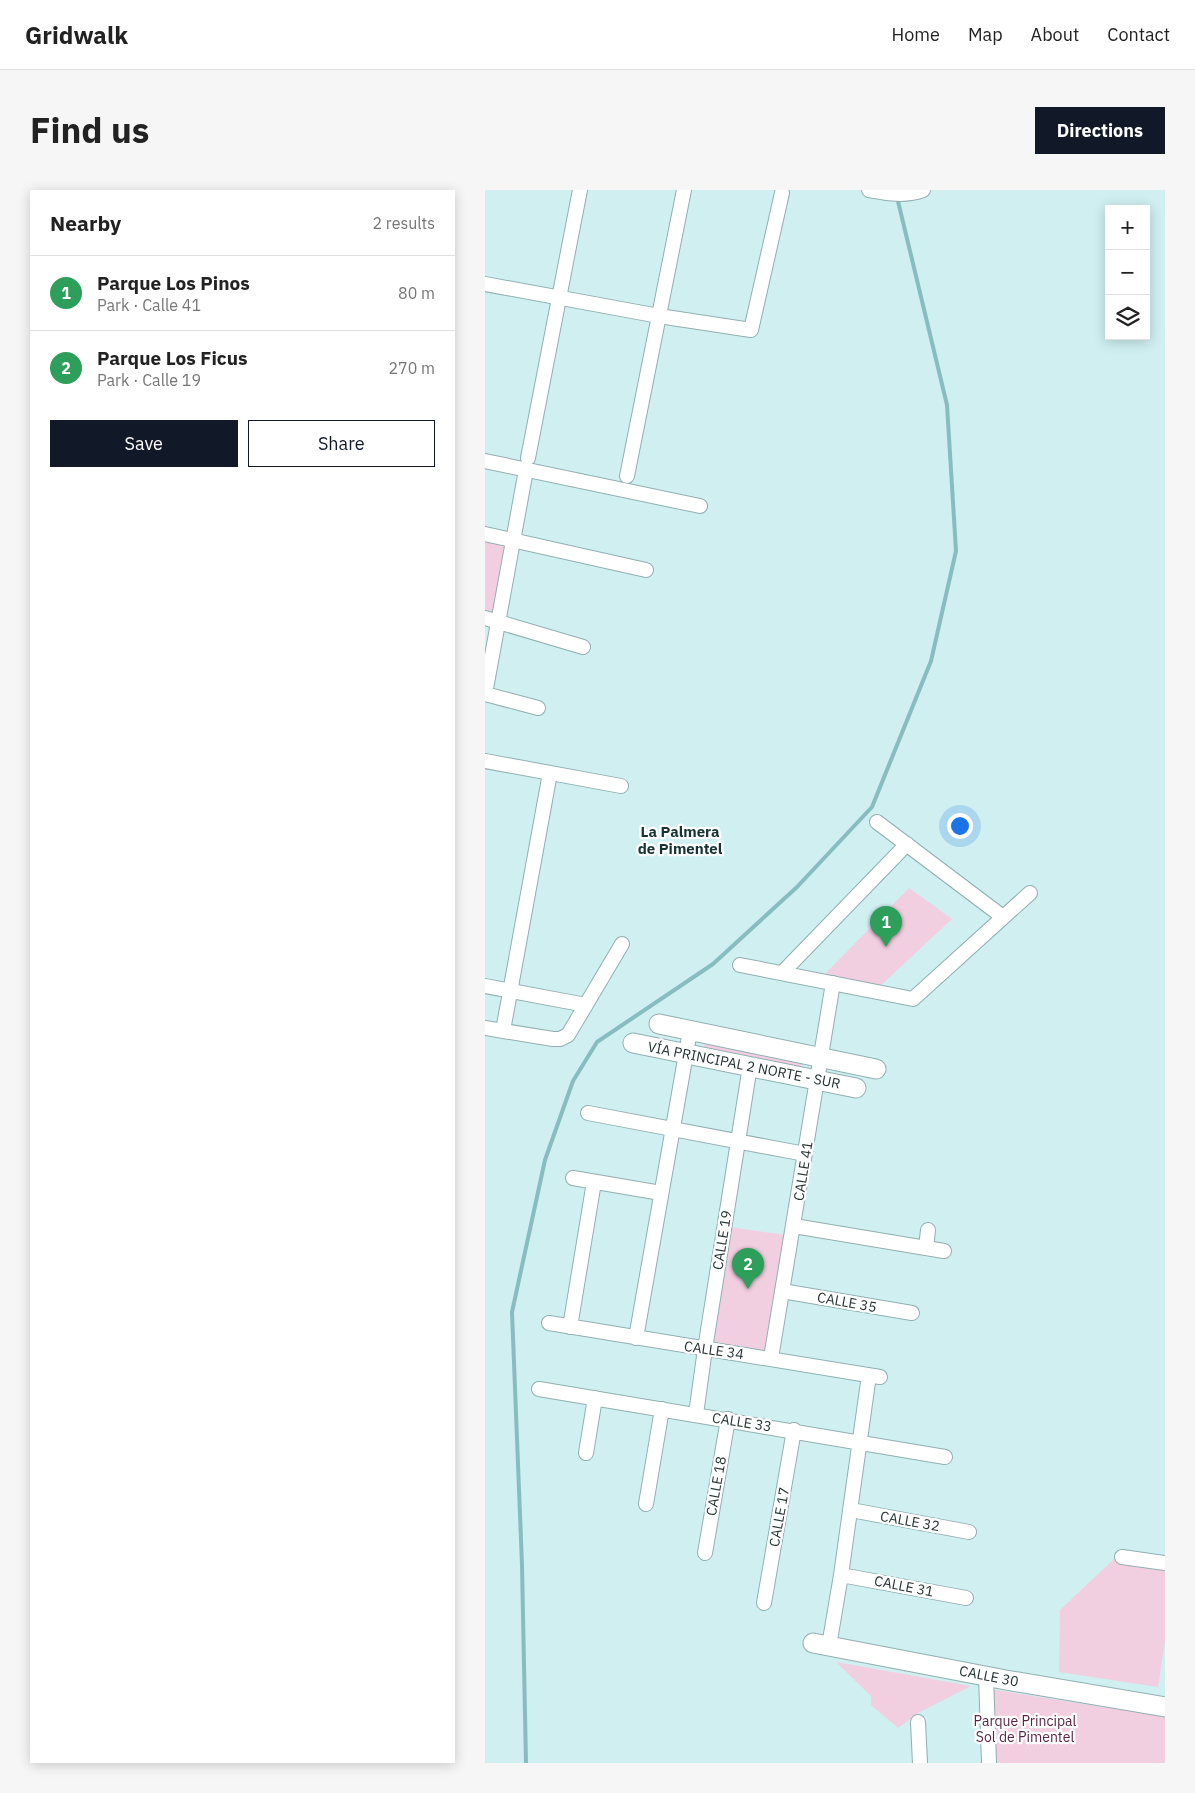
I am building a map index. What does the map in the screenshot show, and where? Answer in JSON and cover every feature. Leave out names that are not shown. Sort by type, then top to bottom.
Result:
[{"type":"street","points":[[538,708],[485,694],[492,620],[514,540],[580,190]]},
{"type":"street","points":[[627,476],[684,190]]},
{"type":"street","points":[[869,190],[895,194],[923,190]]},
{"type":"street","points":[[485,284],[659,316],[751,330],[782,194]]},
{"type":"street","points":[[485,461],[527,464],[700,506]]},
{"type":"street","points":[[485,534],[646,570]]},
{"type":"street","points":[[492,620],[583,647]]},
{"type":"street","points":[[485,760],[621,786]]},
{"type":"street","points":[[504,1025],[550,773]]},
{"type":"street","points":[[877,822],[1003,917]]},
{"type":"street","points":[[782,973],[907,844]]},
{"type":"street","points":[[740,965],[913,998],[1030,893]]},
{"type":"street","points":[[485,1028],[560,1039],[568,1035],[622,944]]},
{"type":"street","name":"CALLE 41","points":[[771,1358],[833,983]]},
{"type":"street","points":[[485,986],[585,1005]]},
{"type":"street","name":"VÍA PRINCIPAL 2 NORTE - SUR","points":[[659,1024],[876,1069]]},
{"type":"street","points":[[636,1338],[690,1030]]},
{"type":"street","name":"VÍA PRINCIPAL 2 NORTE - SUR","points":[[633,1043],[856,1088]]},
{"type":"street","name":"CALLE 19","points":[[696,1414],[750,1066]]},
{"type":"street","points":[[588,1113],[805,1154]]},
{"type":"street","points":[[573,1178],[661,1194]]},
{"type":"street","points":[[570,1327],[594,1182]]},
{"type":"street","points":[[794,1226],[944,1251]]},
{"type":"street","points":[[926,1248],[928,1230]]},
{"type":"street","name":"CALLE 35","points":[[783,1292],[912,1313]]},
{"type":"street","name":"CALLE 34","points":[[549,1323],[875,1376],[859,1442]]},
{"type":"street","name":"CALLE 33","points":[[539,1388],[945,1457]]},
{"type":"street","points":[[586,1453],[595,1398]]},
{"type":"street","points":[[646,1504],[662,1409]]},
{"type":"street","name":"CALLE 18","points":[[705,1553],[728,1419]]},
{"type":"street","name":"CALLE 17","points":[[765,1603],[793,1430]]},
{"type":"street","points":[[821,1644],[841,1575],[859,1442]]},
{"type":"street","name":"CALLE 32","points":[[851,1510],[969,1532]]},
{"type":"street","points":[[1122,1557],[1165,1563]]},
{"type":"street","name":"CALLE 31","points":[[841,1575],[966,1598]]},
{"type":"street","name":"CALLE 30","points":[[821,1644],[987,1676],[1165,1707]]},
{"type":"street","points":[[987,1676],[989,1763]]},
{"type":"street","points":[[918,1722],[920,1763]]},
{"type":"green space","points":[[485,540],[508,545],[494,615],[485,613]]},
{"type":"green space","points":[[909,888],[952,919],[879,987],[824,975]]},
{"type":"green space","points":[[705,1043],[802,1063],[801,1068],[704,1048]]},
{"type":"green space","points":[[729,1227],[785,1235],[766,1351],[711,1343]]},
{"type":"green space","points":[[1114,1559],[1165,1566],[1165,1641],[1158,1687],[1059,1672],[1060,1610]]},
{"type":"green space","points":[[836,1662],[971,1686],[920,1712],[898,1728],[871,1705],[871,1696]]},
{"type":"green space","name":"Parque Principal Sol de Pimentel","points":[[990,1689],[1165,1717],[1165,1763],[993,1763]]},
{"type":"waterway","points":[[526,1763],[522,1565],[512,1312],[545,1160],[573,1081],[597,1042],[713,964],[797,887],[872,807],[931,661],[956,551],[947,405],[897,197]]},
{"type":"place","name":"Parque Los Pinos","points":[[886,947]]},
{"type":"place","name":"Parque Los Ficus","points":[[748,1289]]},
{"type":"district","name":"La Palmera de Pimentel","points":[[680,840]]}]
